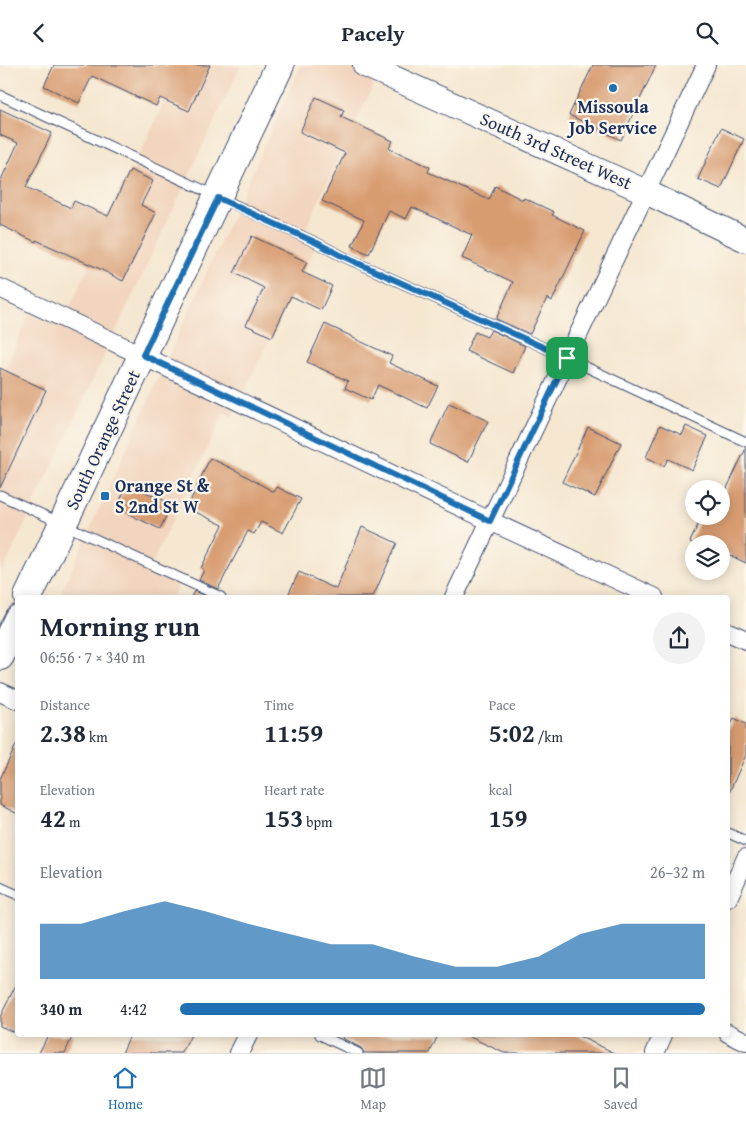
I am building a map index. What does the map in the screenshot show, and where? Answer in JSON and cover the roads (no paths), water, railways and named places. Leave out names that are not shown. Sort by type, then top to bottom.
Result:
[{"type":"main road","name":"South Orange Street","points":[[29,595],[280,65]]},
{"type":"main road","name":"South 3rd Street West","points":[[365,65],[746,239]]},
{"type":"main road","points":[[0,656],[15,625]]},
{"type":"street","points":[[455,595],[706,65]]},
{"type":"street","points":[[0,288],[650,595]]},
{"type":"street","points":[[730,633],[746,640]]},
{"type":"street","points":[[0,692],[15,699]]},
{"type":"street","points":[[730,894],[746,858]]},
{"type":"street","points":[[730,1034],[746,1042]]},
{"type":"street","points":[[239,1053],[247,1037]]},
{"type":"street","points":[[655,1053],[662,1037]]},
{"type":"lane","points":[[0,95],[342,256],[746,442]]},
{"type":"lane","points":[[0,495],[217,595]]},
{"type":"lane","points":[[730,834],[746,841]]},
{"type":"lane","points":[[0,887],[15,894]]},
{"type":"lane","points":[[324,1037],[358,1053]]},
{"type":"place","name":"Missoula Job Service","points":[[613,88]]},
{"type":"place","name":"Orange St & S 2nd St W","points":[[105,496]]}]
